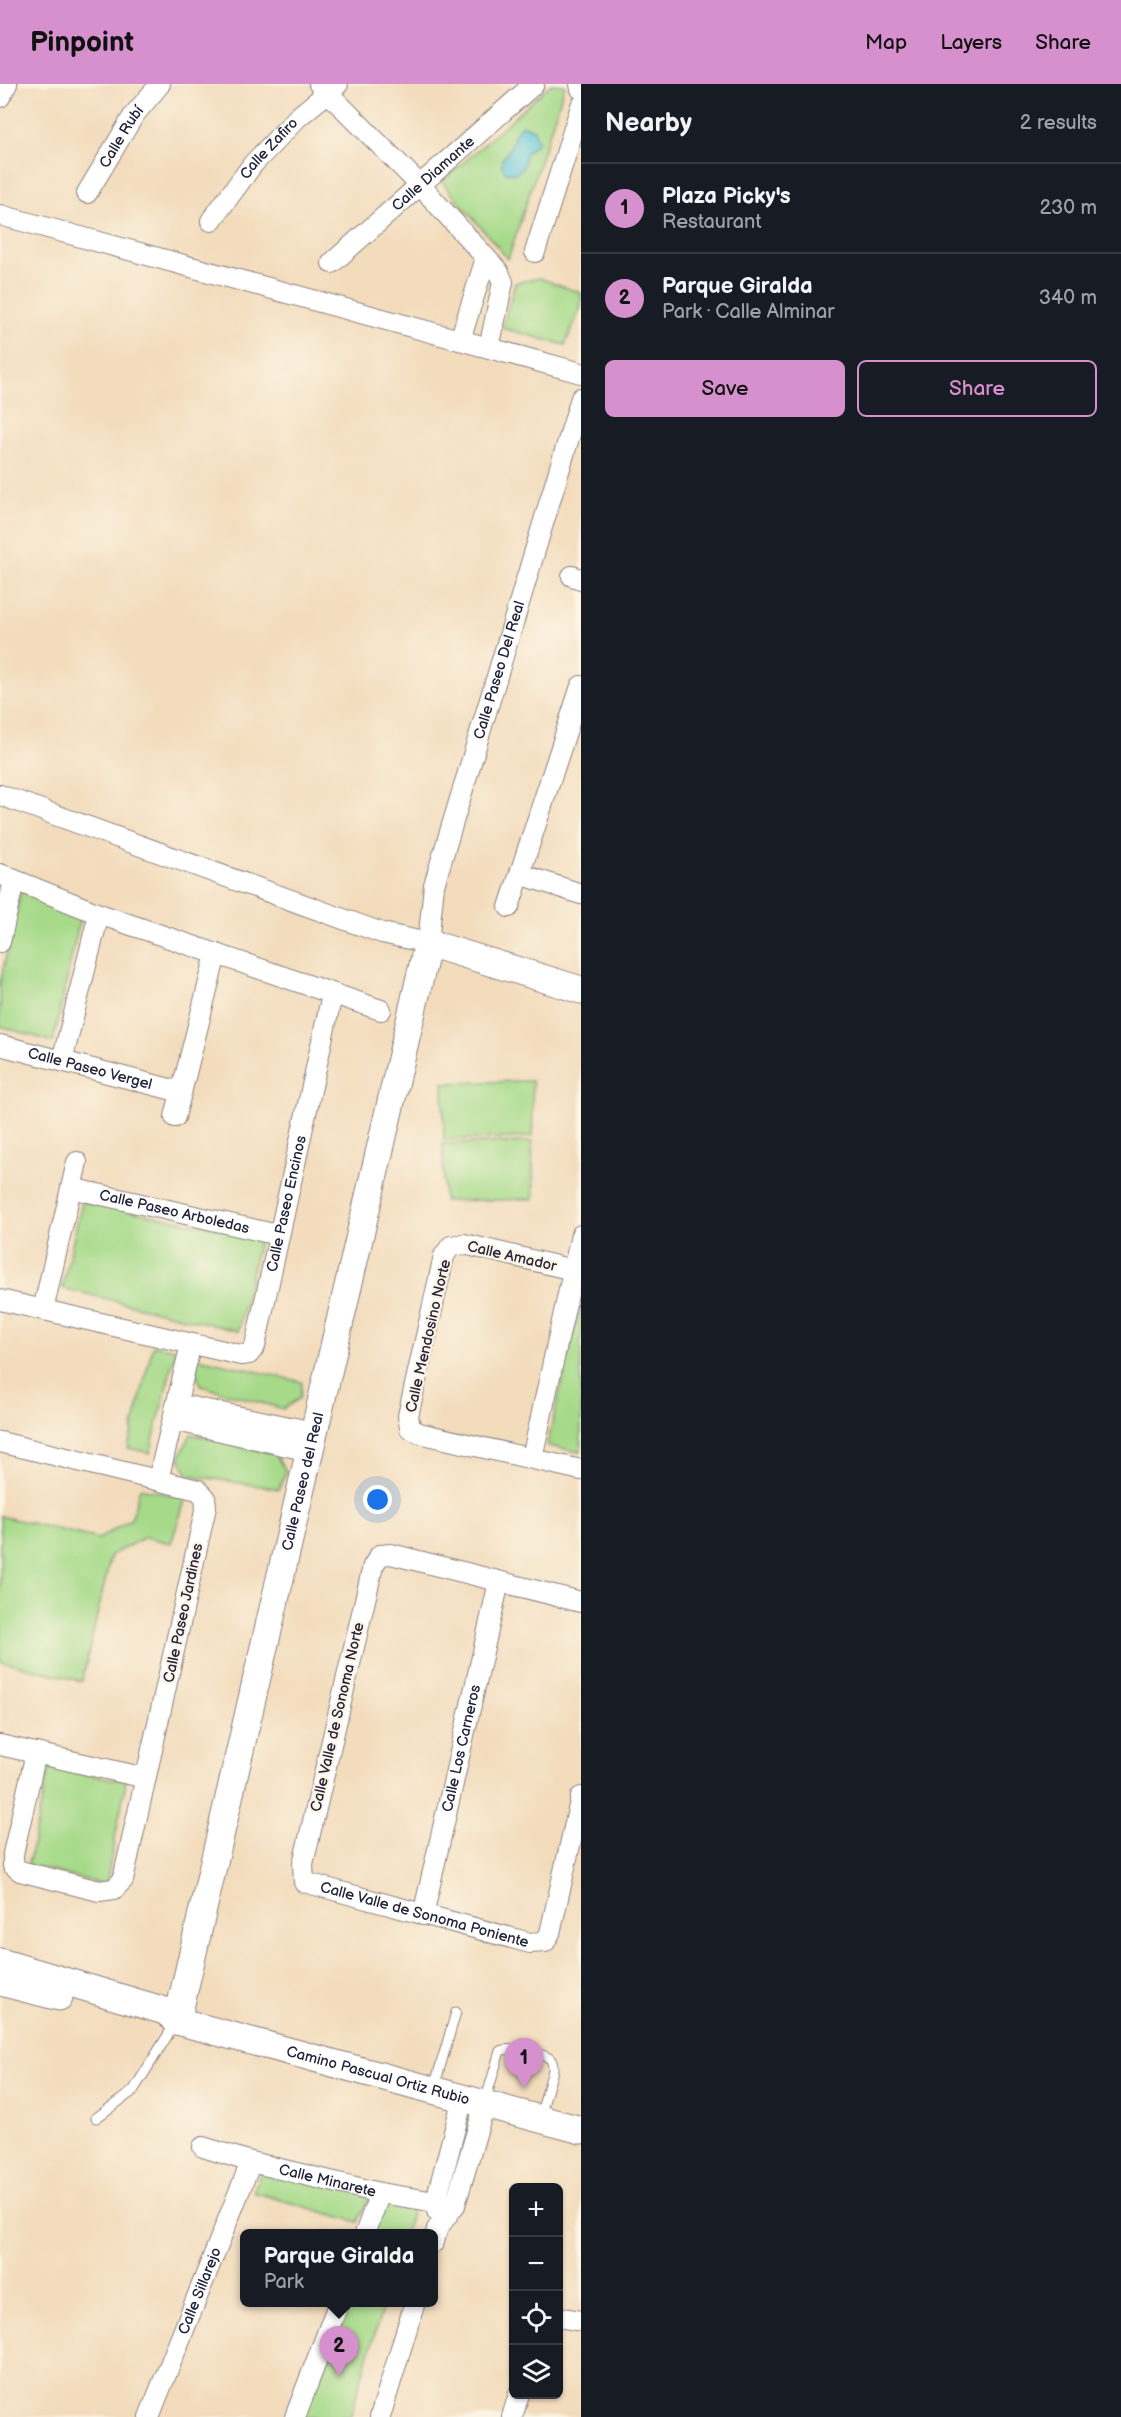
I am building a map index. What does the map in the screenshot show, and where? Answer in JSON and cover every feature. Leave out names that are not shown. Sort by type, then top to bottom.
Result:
[{"type":"street","points":[[0,97],[7,84]]},
{"type":"street","name":"Calle Rubí","points":[[87,194],[134,115],[160,84]]},
{"type":"street","name":"Calle Diamante","points":[[332,263],[534,84]]},
{"type":"street","points":[[579,84],[581,89]]},
{"type":"street","points":[[328,87],[498,271],[503,282],[489,348]]},
{"type":"street","name":"Calle Zafiro","points":[[211,222],[252,164],[328,87]]},
{"type":"street","points":[[535,252],[581,106]]},
{"type":"street","points":[[0,215],[581,373]]},
{"type":"street","points":[[460,339],[486,258]]},
{"type":"street","name":"Calle Paseo Del Real","points":[[428,943],[434,885],[581,398]]},
{"type":"street","points":[[509,907],[581,686]]},
{"type":"street","points":[[0,795],[382,933],[428,943],[581,990]]},
{"type":"street","points":[[520,874],[581,894]]},
{"type":"street","points":[[0,942],[7,877],[99,914],[381,1010]]},
{"type":"street","points":[[62,1061],[99,914]]},
{"type":"street","name":"Calle Paseo del Real","points":[[177,2021],[428,943]]},
{"type":"street","points":[[175,1117],[216,954]]},
{"type":"street","name":"Calle Paseo Encinos","points":[[0,1300],[241,1355],[249,1354],[255,1346],[332,995]]},
{"type":"street","name":"Calle Paseo Vergel","points":[[0,1045],[181,1092]]},
{"type":"street","points":[[43,1310],[77,1162]]},
{"type":"street","name":"Calle Paseo Arboledas","points":[[71,1188],[278,1235]]},
{"type":"street","points":[[581,1235],[532,1458],[581,1470]]},
{"type":"street","name":"Calle Amador","points":[[451,1246],[464,1244],[573,1270]]},
{"type":"street","name":"Calle Mendosino Norte","points":[[451,1246],[444,1256],[408,1416],[410,1428],[532,1458]]},
{"type":"street","points":[[158,1480],[191,1344]]},
{"type":"street","points":[[175,1412],[311,1442]]},
{"type":"street","name":"Calle Paseo Jardines","points":[[0,1442],[198,1490],[205,1497],[206,1507],[123,1880],[114,1889],[99,1891],[20,1871],[13,1865],[12,1854],[36,1753]]},
{"type":"street","name":"Calle Valle de Sonoma Norte","points":[[304,1882],[303,1864],[373,1566],[380,1555],[391,1554],[499,1582]]},
{"type":"street","points":[[499,1582],[581,1602]]},
{"type":"street","name":"Calle Los Carneros","points":[[423,1915],[499,1582]]},
{"type":"street","points":[[0,1745],[146,1778]]},
{"type":"street","name":"Calle Valle de Sonoma Poniente","points":[[304,1882],[530,1943],[545,1942],[550,1933],[581,1797]]},
{"type":"street","name":"Camino Pascual Ortiz Rubio","points":[[0,1962],[165,2011],[177,2021],[539,2119],[580,2126]]},
{"type":"street","name":"Camino Pascual Ortiz Rubio","points":[[0,1983],[165,2024],[177,2021]]},
{"type":"street","points":[[437,2229],[474,2101]]},
{"type":"street","name":"Calle Minarete","points":[[203,2147],[250,2162],[380,2193],[446,2203]]},
{"type":"street","name":"Calle Sillarejo","points":[[149,2417],[250,2162]]},
{"type":"street","points":[[367,2229],[380,2193]]},
{"type":"street","points":[[295,2417],[337,2307]]},
{"type":"street","points":[[380,2417],[413,2307]]},
{"type":"street","points":[[512,2417],[517,2399]]},
{"type":"lane","points":[[434,2091],[456,2012]]},
{"type":"lane","points":[[96,2118],[133,2091],[177,2021]]},
{"type":"lane","points":[[474,2101],[500,2051],[510,2048],[548,2057],[553,2063],[553,2070],[539,2119]]},
{"type":"green space","points":[[551,84],[565,85],[508,259],[442,182]]},
{"type":"green space","points":[[539,278],[581,293],[581,307],[565,345],[502,328],[515,283]]},
{"type":"green space","points":[[21,890],[81,914],[53,1042],[0,1026],[0,983]]},
{"type":"green space","points":[[532,1081],[533,1137],[444,1140],[443,1083]]},
{"type":"green space","points":[[532,1142],[534,1199],[444,1201],[443,1144]]},
{"type":"green space","points":[[82,1202],[260,1236],[238,1331],[62,1288]]},
{"type":"green space","points":[[581,1304],[581,1452],[547,1446]]},
{"type":"green space","points":[[153,1345],[176,1349],[150,1453],[128,1448]]},
{"type":"green space","points":[[198,1358],[302,1382],[300,1398],[283,1409],[201,1386],[195,1370]]},
{"type":"green space","points":[[191,1434],[275,1454],[286,1471],[279,1489],[188,1475],[179,1458]]},
{"type":"green space","points":[[140,1488],[186,1498],[171,1543],[145,1537],[111,1555],[82,1681],[0,1661],[0,1516],[99,1539],[131,1519]]},
{"type":"green space","points":[[49,1768],[126,1781],[106,1885],[28,1865]]},
{"type":"green space","points":[[264,2165],[371,2193],[358,2222],[253,2192]]},
{"type":"green space","points":[[379,2200],[412,2210],[406,2229],[369,2229]]},
{"type":"green space","points":[[338,2307],[383,2307],[350,2417],[295,2417]]},
{"type":"water","points":[[521,125],[534,129],[538,142],[526,153],[523,168],[514,174],[506,172],[502,167],[502,159]]},
{"type":"place","name":"Plaza Picky's","points":[[524,2088]]},
{"type":"place","name":"Parque Giralda","points":[[339,2376]]}]
